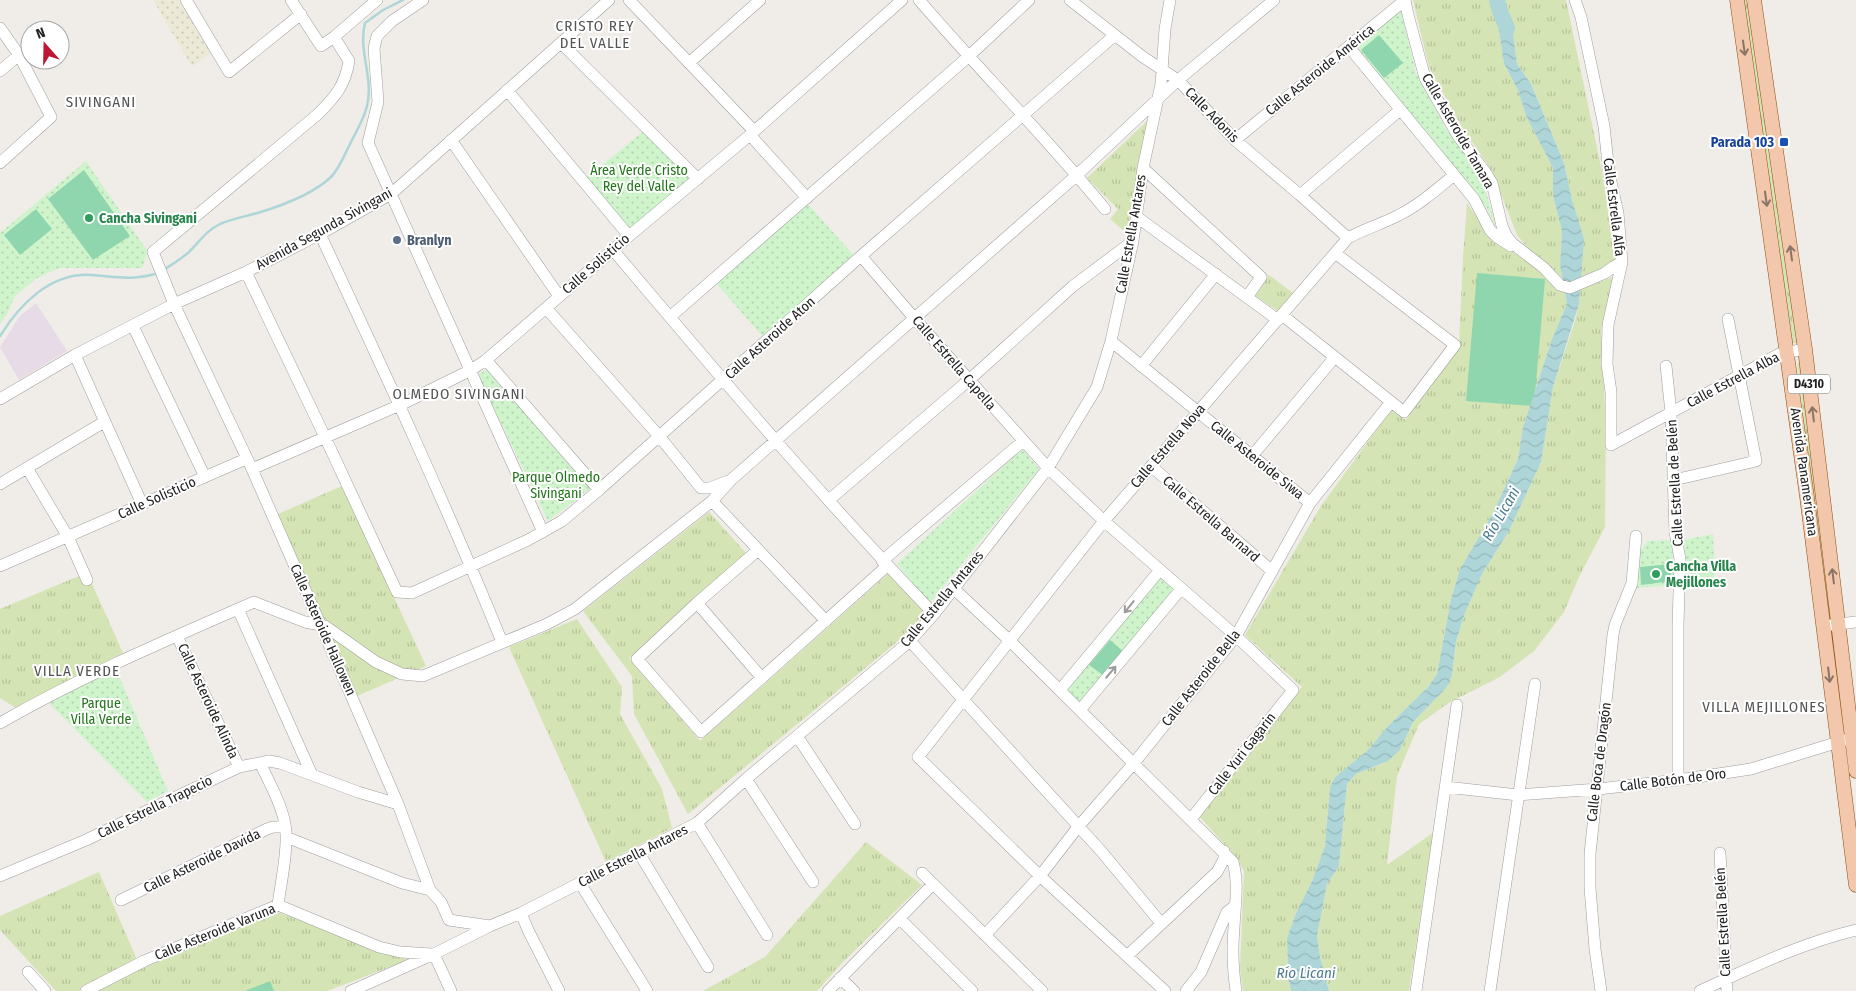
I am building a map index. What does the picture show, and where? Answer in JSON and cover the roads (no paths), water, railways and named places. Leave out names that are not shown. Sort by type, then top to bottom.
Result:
[{"type":"main road","name":"Avenida Panamericana","points":[[1738,0],[1788,352],[1856,885]]},
{"type":"main road","name":"Avenida Panamericana","points":[[1754,0],[1805,349],[1856,768]]},
{"type":"street","points":[[186,0],[229,72],[301,14]]},
{"type":"street","points":[[292,0],[321,46],[377,0]]},
{"type":"street","points":[[423,0],[392,21],[377,36],[374,48],[378,102],[368,143],[543,532]]},
{"type":"street","name":"Avenida Segunda Sivingani","points":[[0,400],[75,356],[174,304],[246,272],[320,234],[391,194],[608,0]]},
{"type":"street","points":[[629,0],[690,62],[807,198]]},
{"type":"street","points":[[690,62],[760,0]]},
{"type":"street","name":"Calle Solisticio","points":[[1,564],[205,477],[326,437],[471,370],[486,360],[752,133],[902,0]]},
{"type":"street","points":[[918,0],[1106,209]]},
{"type":"street","points":[[670,317],[968,57],[1029,0]]},
{"type":"street","name":"Calle Adonis","points":[[1070,0],[1143,56],[1178,80],[1235,140],[1348,238]]},
{"type":"street","name":"Calle Estrella Antares","points":[[351,991],[521,913],[697,823],[746,779],[910,642],[934,614],[1048,468],[1097,387],[1111,341],[1133,241],[1142,168],[1161,84],[1165,29],[1170,0]]},
{"type":"street","points":[[0,723],[100,670],[254,602],[334,631],[353,647],[376,662],[402,674],[412,676],[423,676],[547,624],[575,609],[712,501],[732,479],[1077,175],[1178,80],[1274,0]]},
{"type":"street","name":"Calle Asteroide América","points":[[1235,140],[1405,0]]},
{"type":"street","name":"Calle Asteroide Tamara","points":[[1405,0],[1425,78],[1458,136],[1492,183],[1502,226],[1506,235],[1512,243],[1526,254]]},
{"type":"street","name":"Calle Estrella Alfa","points":[[1575,0],[1581,17],[1604,126],[1609,173],[1618,213],[1622,262],[1608,325],[1607,364],[1610,392],[1611,445]]},
{"type":"street","points":[[0,28],[19,55],[51,117],[0,163]]},
{"type":"street","name":"Calle Asteroide Aton","points":[[326,437],[397,592],[412,593],[543,532],[562,521],[599,490],[861,256],[1115,35]]},
{"type":"street","name":"Calle Asteroide Hallowen","points":[[334,37],[349,62],[346,76],[336,96],[318,114],[154,252],[174,304],[249,464],[321,626],[398,804],[430,890],[441,902],[449,920],[490,926]]},
{"type":"street","points":[[561,42],[698,179]]},
{"type":"street","points":[[1349,47],[1453,176],[1474,199],[1494,234],[1504,243],[1526,254],[1560,284],[1570,288],[1605,273],[1622,262]]},
{"type":"street","points":[[0,70],[19,55]]},
{"type":"street","points":[[507,90],[629,236]]},
{"type":"street","points":[[1300,195],[1400,110]]},
{"type":"street","points":[[451,140],[559,296]]},
{"type":"street","points":[[1142,168],[1261,277],[1247,297]]},
{"type":"street","name":"Calle Estrella Nova","points":[[1040,876],[918,757],[1104,521],[1348,238],[1398,216],[1420,203],[1453,176]]},
{"type":"street","points":[[1137,217],[1247,297],[1335,357],[1404,412],[1455,345],[1335,253]]},
{"type":"street","points":[[320,234],[400,404],[502,642]]},
{"type":"street","points":[[829,500],[969,380],[1073,286],[1133,241]]},
{"type":"street","points":[[613,250],[829,500],[934,614]]},
{"type":"street","name":"Calle Estrella Capella","points":[[861,256],[1048,468],[1104,521],[1236,636],[1293,690]]},
{"type":"street","points":[[246,272],[326,437]]},
{"type":"street","points":[[1141,366],[1216,274]]},
{"type":"street","points":[[546,308],[659,436],[701,488],[716,486],[732,479]]},
{"type":"street","points":[[1674,480],[1756,461],[1728,319]]},
{"type":"street","points":[[133,326],[205,477]]},
{"type":"street","name":"Calle Asteroide Siwa","points":[[1111,341],[1310,503]]},
{"type":"street","name":"Calle Estrella Alba","points":[[1611,445],[1779,354],[1805,349]]},
{"type":"street","points":[[75,356],[142,504]]},
{"type":"street","points":[[1252,456],[1335,357]]},
{"type":"street","points":[[486,360],[599,490]]},
{"type":"street","name":"Calle Estrella de Belén","points":[[1666,366],[1671,413],[1675,532],[1680,559],[1678,780]]},
{"type":"street","name":"Calle Asteroide Bella","points":[[985,935],[1040,876],[1078,827],[1134,763],[1236,636],[1310,503],[1391,402]]},
{"type":"street","points":[[0,484],[104,422]]},
{"type":"street","points":[[758,550],[637,659],[701,732],[826,621],[885,563],[1023,441]]},
{"type":"street","name":"Calle Estrella Barnard","points":[[1151,466],[1272,572]]},
{"type":"street","points":[[27,468],[68,537],[87,580]]},
{"type":"street","points":[[712,501],[826,621]]},
{"type":"street","name":"Calle Boca de Dragón","points":[[1601,991],[1595,949],[1590,888],[1591,835],[1598,789],[1613,635],[1615,625],[1632,583],[1636,536]]},
{"type":"street","points":[[1060,690],[1160,570]]},
{"type":"street","points":[[953,588],[1010,641],[1233,862],[1237,876],[1233,956],[1236,991]]},
{"type":"street","points":[[1080,710],[1181,589]]},
{"type":"street","points":[[697,603],[762,678]]},
{"type":"street","points":[[238,609],[312,775]]},
{"type":"street","points":[[1823,626],[1856,622]]},
{"type":"street","name":"Calle Asteroide Alinda","points":[[177,636],[239,767]]},
{"type":"street","points":[[910,642],[1101,851],[1161,923]]},
{"type":"street","points":[[1490,991],[1535,684]]},
{"type":"street","name":"Calle Yuri Gagarin","points":[[1191,819],[1293,690]]},
{"type":"street","points":[[1416,991],[1457,705]]},
{"type":"street","points":[[797,736],[854,824]]},
{"type":"street","name":"Calle Botón de Oro","points":[[1446,787],[1518,795],[1678,780],[1751,769],[1852,738]]},
{"type":"street","name":"Calle Estrella Trapecio","points":[[0,876],[86,840],[239,767],[269,761],[280,763],[398,804]]},
{"type":"street","name":"Calle Asteroide Alinda","points":[[260,763],[274,791],[286,832],[278,905]]},
{"type":"street","points":[[1840,767],[1856,768]]},
{"type":"street","points":[[746,779],[813,882]]},
{"type":"street","points":[[697,823],[768,935]]},
{"type":"street","name":"Calle Asteroide Davida","points":[[121,900],[267,829],[273,827],[286,832]]},
{"type":"street","points":[[286,832],[402,883],[430,890]]},
{"type":"street","points":[[1127,956],[1217,872],[1224,859],[1224,851]]},
{"type":"street","points":[[639,853],[708,967]]},
{"type":"street","name":"Calle Estrella Belén","points":[[1720,853],[1727,985]]},
{"type":"street","points":[[922,873],[1042,991]]},
{"type":"street","points":[[1040,876],[1165,991]]},
{"type":"street","points":[[580,883],[647,991]]},
{"type":"street","points":[[828,991],[933,884]]},
{"type":"street","name":"Calle Asteroide Varuna","points":[[86,991],[144,960],[278,905],[380,947],[400,952],[434,954]]},
{"type":"street","points":[[1186,991],[1201,972],[1227,912],[1236,905]]},
{"type":"street","points":[[521,913],[559,991]]},
{"type":"street","points":[[900,919],[972,991]]},
{"type":"street","points":[[1700,991],[1727,985],[1784,953],[1822,939],[1856,930]]},
{"type":"street","points":[[434,954],[451,991]]},
{"type":"street","points":[[28,972],[45,991]]},
{"type":"street","points":[[840,978],[854,991]]},
{"type":"water","name":"Río Licani","points":[[1502,3],[1513,32],[1517,64],[1531,84],[1564,163],[1572,200],[1584,239],[1579,304],[1553,387],[1541,462],[1509,531],[1482,574],[1465,613],[1456,641],[1452,675],[1447,687],[1413,722],[1400,750],[1388,761],[1356,774],[1347,784],[1339,866],[1327,884],[1317,936],[1320,957],[1329,991],[1291,991],[1288,977],[1287,938],[1325,846],[1330,787],[1335,777],[1368,750],[1388,726],[1428,687],[1437,674],[1451,599],[1460,569],[1493,513],[1518,459],[1523,427],[1552,339],[1567,304],[1560,265],[1562,231],[1553,196],[1553,168],[1526,116],[1518,90],[1504,64],[1496,11]]},
{"type":"waterway","points":[[165,269],[189,252],[207,233],[220,224],[290,201],[308,193],[331,177],[342,161],[362,121],[367,106],[369,86],[363,44],[365,23],[383,10],[403,0]]},
{"type":"waterway","name":"Río Licani","points":[[1497,0],[1507,28]]},
{"type":"waterway","points":[[0,336],[17,313],[38,292],[63,279],[77,275],[133,278],[158,273]]},
{"type":"place","name":"Parada 103","points":[[1784,142]]},
{"type":"place","name":"Cancha Sivingani","points":[[89,218]]},
{"type":"place","name":"Branlyn","points":[[397,240]]},
{"type":"place","name":"Cancha Villa Mejillones","points":[[1656,574]]},
{"type":"district","name":"CRISTO REY DEL VALLE","points":[[595,34]]},
{"type":"district","name":"SIVINGANI","points":[[101,102]]},
{"type":"district","name":"OLMEDO SIVINGANI","points":[[459,394]]},
{"type":"district","name":"VILLA VERDE","points":[[77,671]]},
{"type":"district","name":"VILLA MEJILLONES","points":[[1764,707]]},
{"type":"park label","name":"Área Verde Cristo Rey del Valle","points":[[639,178]]},
{"type":"park label","name":"Parque Olmedo Sivingani","points":[[556,486]]},
{"type":"park label","name":"Parque Villa Verde","points":[[101,712]]}]
